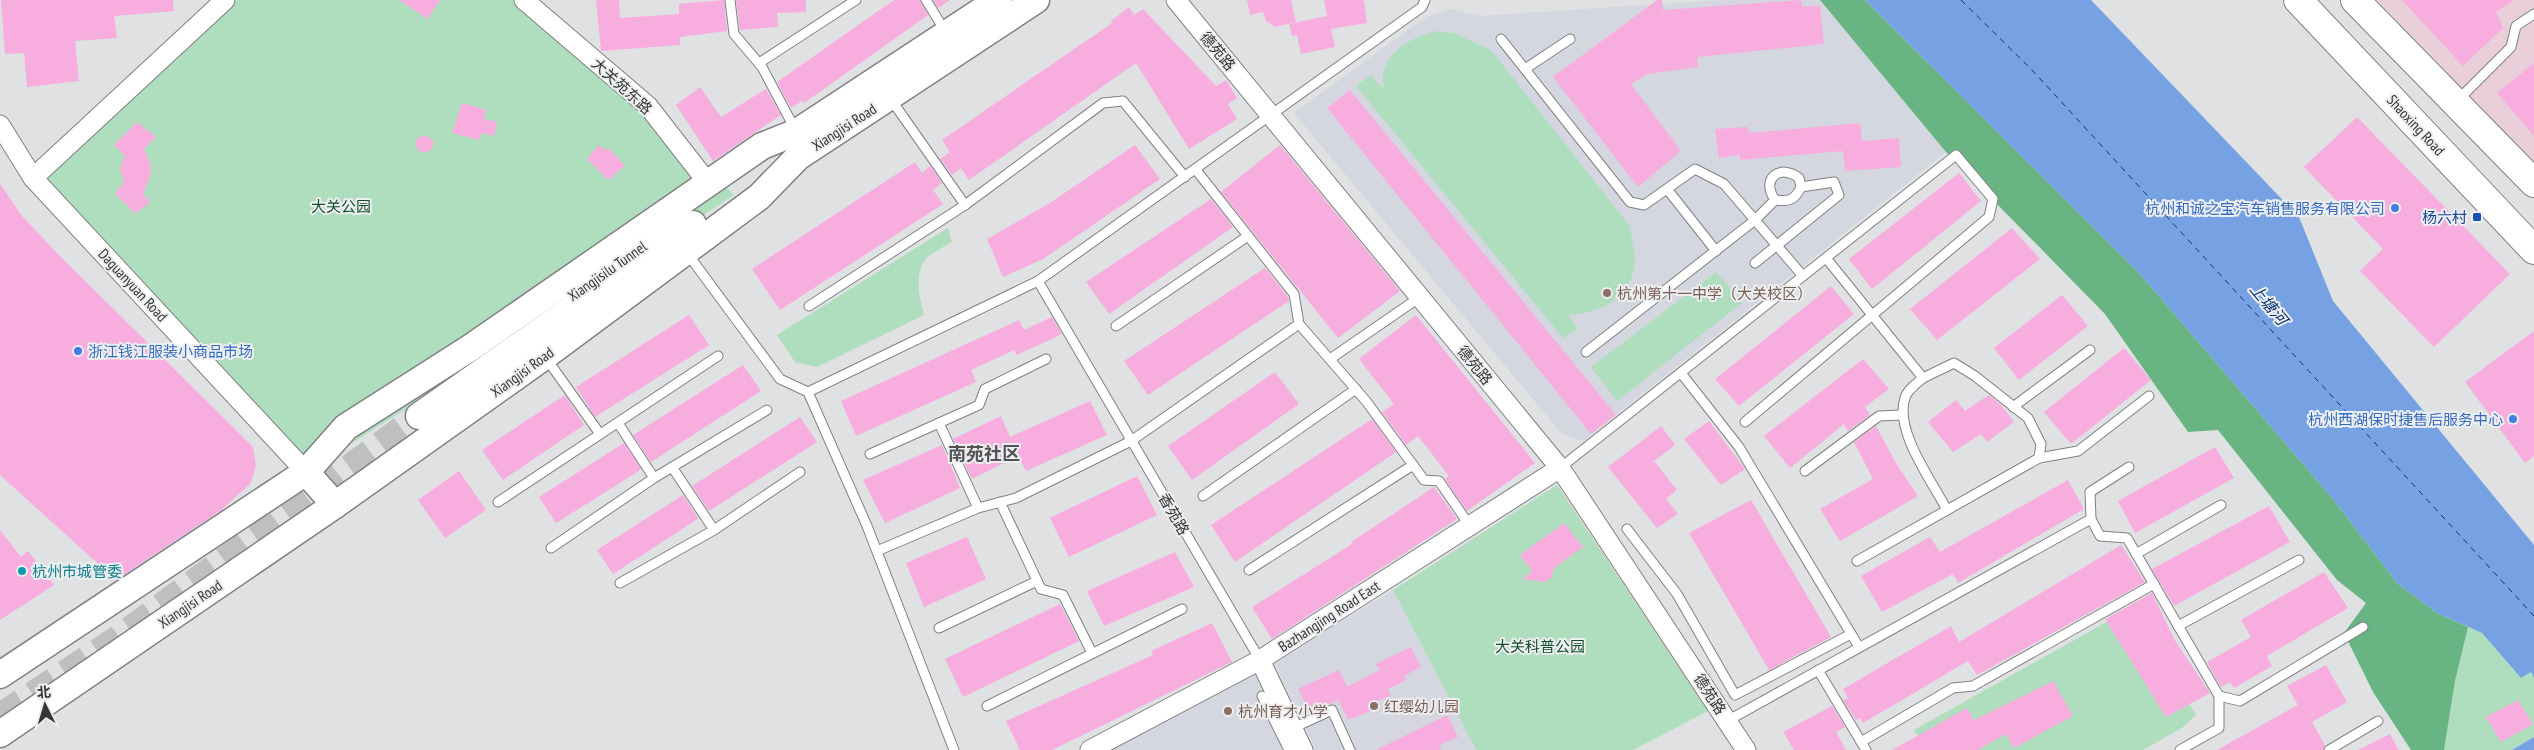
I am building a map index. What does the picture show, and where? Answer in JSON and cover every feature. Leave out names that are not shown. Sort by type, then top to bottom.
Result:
[{"type":"main road","name":"Xiangjisi Road","points":[[0,734],[335,506],[544,356],[759,197],[798,145],[947,33],[998,0]]},
{"type":"main road","name":"Xiangjisi Road","points":[[0,675],[306,472],[346,427],[470,348],[762,146],[798,145],[890,98],[1036,0]]},
{"type":"main road","name":"Shaoxing Road","points":[[2298,0],[2534,250]]},
{"type":"main road","points":[[2355,0],[2534,183]]},
{"type":"main road","name":"Xiangjisilu Tunnel","points":[[416,411],[768,159],[798,145]]},
{"type":"main road","name":"Daguanyuan Road","points":[[306,472],[335,506]]},
{"type":"street","points":[[33,178],[225,0]]},
{"type":"street","name":"大关苑东路","points":[[524,0],[648,106],[708,183]]},
{"type":"street","name":"德苑路","points":[[1176,0],[1560,468],[1746,750]]},
{"type":"street","name":"Daguanyuan Road","points":[[0,125],[33,178],[306,472]]},
{"type":"street","name":"Bazhangjing Road East","points":[[1090,750],[1260,660],[1560,468]]},
{"type":"street","name":"香苑路","points":[[1260,660],[1303,750]]},
{"type":"lane","points":[[730,0],[734,34],[758,63],[798,145]]},
{"type":"lane","points":[[758,63],[856,0]]},
{"type":"lane","points":[[926,0],[947,33]]},
{"type":"lane","points":[[808,392],[1038,281],[1272,116],[1422,7],[1424,0]]},
{"type":"lane","points":[[2454,103],[2511,47],[2516,26],[2534,14]]},
{"type":"lane","points":[[1525,69],[1570,38]]},
{"type":"lane","points":[[1501,39],[1630,202],[1644,206],[1695,170],[1724,184],[1803,276]]},
{"type":"lane","points":[[890,98],[965,205]]},
{"type":"lane","points":[[809,306],[965,205],[1103,103],[1123,101],[1185,177]]},
{"type":"lane","points":[[1560,468],[1956,155],[1993,200],[1989,217],[1745,422]]},
{"type":"lane","points":[[1196,170],[1294,294],[1299,324],[1356,389],[1424,480],[1439,481],[1470,526]]},
{"type":"lane","points":[[1586,352],[1755,220],[1775,200],[1787,201],[1796,197],[1801,187],[1799,178],[1792,173],[1784,171],[1773,176],[1769,183],[1769,191],[1775,200]]},
{"type":"lane","points":[[1756,263],[1839,195],[1834,182],[1801,187]]},
{"type":"lane","points":[[1667,189],[1716,251]]},
{"type":"lane","points":[[1116,326],[1248,236]]},
{"type":"lane","points":[[686,251],[780,379],[808,392],[877,551],[954,750]]},
{"type":"lane","points":[[1826,258],[1923,378]]},
{"type":"lane","name":"香苑路","points":[[1038,281],[1260,660]]},
{"type":"lane","points":[[1330,359],[1420,298]]},
{"type":"lane","points":[[877,551],[978,508],[1016,498],[1131,441],[1299,324]]},
{"type":"lane","points":[[2013,406],[2090,350]]},
{"type":"lane","points":[[544,356],[600,434]]},
{"type":"lane","points":[[498,502],[718,356]]},
{"type":"lane","points":[[870,454],[979,405],[985,388],[1046,359]]},
{"type":"lane","points":[[1947,510],[1906,434],[1902,415],[1905,396],[1923,378],[1954,364],[1975,376],[2028,418],[2040,444],[2039,458]]},
{"type":"lane","points":[[1681,372],[1739,446],[1859,647]]},
{"type":"lane","points":[[1203,496],[1356,389]]},
{"type":"lane","points":[[1857,562],[2039,458],[2078,451],[2149,396]]},
{"type":"lane","points":[[551,548],[654,478],[767,410]]},
{"type":"lane","points":[[1805,471],[1879,416],[1902,415]]},
{"type":"lane","points":[[618,423],[654,478]]},
{"type":"lane","points":[[939,423],[978,508]]},
{"type":"lane","points":[[1249,570],[1413,465]]},
{"type":"lane","points":[[2129,467],[2090,492],[2090,519],[2100,536],[2128,538],[2219,696],[2219,728],[2180,750]]},
{"type":"lane","points":[[672,468],[714,530]]},
{"type":"lane","points":[[620,583],[714,530],[800,472]]},
{"type":"lane","points":[[1000,502],[1041,590],[1063,594],[1092,653]]},
{"type":"lane","points":[[2136,554],[2221,505]]},
{"type":"lane","points":[[1727,721],[2090,519]]},
{"type":"lane","points":[[1627,529],[1677,594],[1735,695],[1851,634]]},
{"type":"lane","points":[[2178,626],[2299,560]]},
{"type":"lane","points":[[939,628],[1037,581]]},
{"type":"lane","points":[[1818,670],[1864,746],[1953,688],[1973,686],[2154,584]]},
{"type":"lane","points":[[987,706],[1182,609]]},
{"type":"lane","points":[[2219,696],[2240,701],[2363,627]]},
{"type":"lane","points":[[1262,696],[1288,750]]},
{"type":"lane","points":[[1292,728],[1332,710],[1350,750]]},
{"type":"lane","points":[[2329,750],[2378,721]]},
{"type":"shaded area","name":"杭州第十一中学（大关校区）","points":[[1721,0],[1820,0],[1946,152],[1583,441],[1562,434],[1294,113],[1416,24],[1429,16],[1451,9],[1479,16]]},
{"type":"shaded area","points":[[2377,0],[2534,0],[2534,163]]},
{"type":"shaded area","name":"红缨幼儿园","points":[[1393,590],[1476,750],[1316,750],[1274,662]]},
{"type":"shaded area","name":"杭州育才小学","points":[[1256,672],[1293,750],[1108,750]]},
{"type":"green space","name":"大关公园","points":[[225,0],[524,0],[648,106],[734,195],[477,364],[306,472],[33,178]]},
{"type":"green space","points":[[1820,0],[1865,0],[2140,274],[2333,499],[2398,584],[2437,613],[2468,627],[2455,681],[2444,750],[2411,750],[2373,692],[2344,633],[2366,603],[2337,580],[2218,430],[2188,432],[2105,314],[1946,152]]},
{"type":"green space","points":[[1436,31],[1454,33],[1491,50],[1629,225],[1634,267],[1626,288],[1619,296],[1601,308],[1590,312],[1568,315],[1578,329],[1563,338],[1356,86],[1371,75],[1384,90],[1383,78],[1385,67],[1396,50],[1425,34]]},
{"type":"green space","points":[[948,228],[952,242],[927,257],[920,273],[919,288],[924,315],[817,367],[795,362],[777,335]]},
{"type":"green space","points":[[1716,272],[1742,303],[1617,401],[1591,367]]},
{"type":"green space","name":"大关科普公园","points":[[1557,485],[1708,711],[1633,750],[1476,750],[1393,590]]},
{"type":"green space","points":[[2133,607],[2196,715],[2182,728],[2143,750],[1926,750],[1914,730]]},
{"type":"green space","points":[[2468,627],[2482,633],[2521,678],[2531,672],[2534,678],[2534,737],[2512,750],[2444,750],[2455,681]]},
{"type":"water","name":"上塘河","points":[[1865,0],[2091,0],[2299,217],[2333,301],[2534,545],[2534,678],[2531,672],[2521,678],[2482,633],[2437,613],[2398,584],[2333,499],[2140,274]]},
{"type":"water","points":[[2534,737],[2534,750],[2512,750]]},
{"type":"building","points":[[1,0],[173,0],[174,11],[114,16],[117,38],[75,41],[79,81],[27,87],[24,53],[5,54]]},
{"type":"building","points":[[399,0],[440,0],[428,19]]},
{"type":"building","points":[[596,0],[619,0],[620,18],[679,14],[679,4],[724,0],[727,31],[680,37],[680,45],[601,51]]},
{"type":"building","points":[[736,0],[806,0],[806,12],[777,13],[778,27],[740,30]]},
{"type":"building","points":[[894,0],[920,0],[928,15],[804,103],[802,101],[791,108],[777,82]]},
{"type":"building","points":[[933,0],[950,0],[938,8]]},
{"type":"building","points":[[1247,0],[1291,0],[1296,22],[1275,27],[1266,21],[1263,12],[1250,15]]},
{"type":"building","points":[[1324,0],[1364,0],[1367,23],[1331,29],[1335,47],[1301,54],[1297,35],[1292,36],[1289,24],[1327,16]]},
{"type":"building","points":[[1657,0],[1662,0],[1663,10],[1801,0],[1802,6],[1820,6],[1824,44],[1697,57],[1698,67],[1647,74],[1631,84],[1681,151],[1638,187],[1553,77]]},
{"type":"building","points":[[2402,0],[2514,0],[2496,12],[2503,28],[2463,66]]},
{"type":"building","points":[[1129,7],[1134,15],[1143,9],[1216,86],[1226,80],[1237,98],[1228,104],[1237,119],[1189,149],[1136,63],[969,180],[961,168],[952,175],[940,159],[950,152],[942,140],[1112,23],[1111,21]]},
{"type":"building","points":[[2534,63],[2534,136],[2497,93]]},
{"type":"building","points":[[700,87],[721,117],[766,89],[781,115],[713,161],[676,105]]},
{"type":"building","points":[[1350,90],[1616,415],[1591,434],[1327,108]]},
{"type":"building","points":[[462,103],[486,110],[484,119],[497,122],[494,136],[481,133],[479,140],[452,133]]},
{"type":"building","name":"杭州和诚之宝汽车销售服务有限公司","points":[[2357,117],[2510,274],[2434,347],[2360,271],[2383,249],[2304,167]]},
{"type":"building","points":[[137,122],[156,137],[144,149],[150,163],[151,174],[143,194],[150,202],[135,214],[115,193],[124,182],[120,168],[125,156],[114,145]]},
{"type":"building","points":[[1860,123],[1862,141],[1899,138],[1901,167],[1845,171],[1843,151],[1740,160],[1740,155],[1719,158],[1715,129],[1748,127],[1749,133]]},
{"type":"building","points":[[427,136],[434,142],[431,151],[420,152],[415,145],[418,137]]},
{"type":"building","points":[[599,145],[605,150],[608,148],[625,166],[608,180],[587,159]]},
{"type":"building","points":[[1135,145],[1160,179],[1043,259],[1003,277],[987,239],[1050,203]]},
{"type":"building","points":[[1280,145],[1400,291],[1338,338],[1221,192]]},
{"type":"building","points":[[915,162],[922,173],[930,166],[942,183],[933,190],[943,204],[780,310],[752,269]]},
{"type":"building","points":[[1959,173],[1981,201],[1872,289],[1849,259]]},
{"type":"building","name":"浙江钱江服装小商品市场","points":[[0,184],[22,216],[58,254],[253,447],[256,466],[251,483],[220,511],[116,580],[0,475]]},
{"type":"building","points":[[1211,199],[1233,227],[1109,314],[1086,282]]},
{"type":"building","points":[[2012,228],[2040,259],[1937,340],[1910,309]]},
{"type":"building","points":[[1265,268],[1288,297],[1289,301],[1148,395],[1124,361]]},
{"type":"building","points":[[1831,286],[1854,314],[1739,406],[1715,379]]},
{"type":"building","points":[[2062,295],[2088,326],[2019,380],[1994,348]]},
{"type":"building","points":[[689,315],[709,345],[595,417],[576,387]]},
{"type":"building","points":[[1416,315],[1535,463],[1467,511],[1445,479],[1449,476],[1418,436],[1406,445],[1382,412],[1394,404],[1359,359]]},
{"type":"building","points":[[1052,317],[1062,334],[1017,355],[1014,350],[971,370],[976,382],[856,436],[841,401],[1019,320],[1024,330]]},
{"type":"building","name":"杭州西湖保时捷售后服务中心","points":[[2534,331],[2534,456],[2525,463],[2465,382]]},
{"type":"building","points":[[2124,348],[2151,380],[2071,444],[2044,412]]},
{"type":"building","points":[[1863,359],[1889,389],[1865,407],[1870,415],[1848,431],[1844,424],[1790,468],[1764,436]]},
{"type":"building","points":[[743,365],[761,391],[651,462],[633,435]]},
{"type":"building","points":[[1275,372],[1299,404],[1192,480],[1168,446]]},
{"type":"building","points":[[565,395],[584,425],[503,480],[482,450]]},
{"type":"building","points":[[1989,395],[2001,405],[2014,422],[1987,442],[1981,434],[1953,452],[1928,422],[1956,400],[1965,411]]},
{"type":"building","points":[[1090,401],[1107,435],[1026,471],[1018,456],[972,479],[953,439],[1001,416],[1010,437]]},
{"type":"building","points":[[800,417],[817,442],[709,511],[692,486]]},
{"type":"building","points":[[1372,419],[1396,452],[1235,562],[1211,525]]},
{"type":"building","points":[[1709,421],[1745,469],[1721,485],[1684,439]]},
{"type":"building","points":[[1661,426],[1675,445],[1654,461],[1677,490],[1666,499],[1678,514],[1657,528],[1608,467]]},
{"type":"building","points":[[1876,426],[1897,465],[1918,496],[1840,541],[1820,509],[1873,479],[1854,442]]},
{"type":"building","points":[[624,443],[641,469],[556,523],[539,497]]},
{"type":"building","points":[[942,445],[960,488],[885,523],[863,480]]},
{"type":"building","points":[[2215,447],[2234,478],[2135,533],[2118,501]]},
{"type":"building","points":[[459,471],[486,510],[445,538],[418,500]]},
{"type":"building","points":[[1137,476],[1157,515],[1069,557],[1050,518]]},
{"type":"building","points":[[2068,480],[2084,509],[1958,583],[1953,574],[1882,612],[1861,576],[1930,537],[1940,552]]},
{"type":"building","points":[[1434,487],[1457,519],[1272,639],[1252,607],[1352,544],[1351,542]]},
{"type":"building","points":[[683,495],[698,518],[613,574],[597,550]]},
{"type":"building","points":[[1751,500],[1831,637],[1769,670],[1689,533]]},
{"type":"building","points":[[2269,506],[2290,542],[2174,606],[2152,569]]},
{"type":"building","points":[[1564,523],[1583,547],[1554,568],[1552,577],[1545,582],[1523,579],[1532,571],[1520,555]]},
{"type":"building","name":"杭州市城管委","points":[[0,530],[21,557],[28,551],[54,585],[0,620]]},
{"type":"building","points":[[967,537],[986,579],[924,607],[906,563]]},
{"type":"building","points":[[2121,545],[2145,582],[1977,675],[1968,661],[1863,723],[1860,718],[1856,720],[1843,700],[1848,698],[1843,689],[1951,626],[1959,642]]},
{"type":"building","points":[[1175,552],[1194,587],[1104,626],[1087,591]]},
{"type":"building","points":[[2324,572],[2348,608],[2267,656],[2272,666],[2234,688],[2230,682],[2221,687],[2207,662],[2251,637],[2241,620]]},
{"type":"building","points":[[2152,593],[2174,639],[2210,693],[2166,717],[2105,619]]},
{"type":"building","points":[[1060,604],[1079,641],[963,697],[945,659]]},
{"type":"building","points":[[1212,623],[1232,662],[1052,750],[1020,750],[1006,721],[1153,655],[1151,651]]},
{"type":"building","points":[[1411,647],[1421,667],[1404,676],[1405,681],[1388,689],[1391,696],[1375,702],[1378,708],[1348,720],[1338,700],[1310,713],[1298,689],[1339,670],[1347,687],[1380,670],[1376,664]]},
{"type":"building","points":[[2326,665],[2347,702],[2312,722],[2325,745],[2323,750],[2217,750],[2298,705],[2287,686]]},
{"type":"building","points":[[2053,681],[2073,716],[2014,748],[2006,734],[1978,750],[1892,750],[1967,708],[1974,720]]},
{"type":"building","points":[[2518,700],[2533,724],[2501,742],[2486,717]]},
{"type":"building","points":[[1832,706],[1845,727],[1836,732],[1846,750],[1794,750],[1783,732]]},
{"type":"building","points":[[1447,715],[1458,737],[1439,745],[1441,750],[1376,750]]},
{"type":"building","points":[[2390,734],[2399,750],[2358,750]]},
{"type":"ferry route","points":[[1961,0],[2032,70],[2534,616]]},
{"type":"tunnel","points":[[0,716],[118,638],[419,416]]},
{"type":"place","name":"杭州和诚之宝汽车销售服务有限公司","points":[[2395,208]]},
{"type":"place","name":"杨六村","points":[[2477,217]]},
{"type":"place","name":"杭州第十一中学（大关校区）","points":[[1607,293]]},
{"type":"place","name":"浙江钱江服装小商品市场","points":[[78,351]]},
{"type":"place","name":"杭州西湖保时捷售后服务中心","points":[[2513,419]]},
{"type":"place","name":"杭州市城管委","points":[[22,571]]},
{"type":"place","name":"红缨幼儿园","points":[[1374,706]]},
{"type":"place","name":"杭州育才小学","points":[[1228,711]]},
{"type":"district","name":"南苑社区","points":[[984,453]]}]
